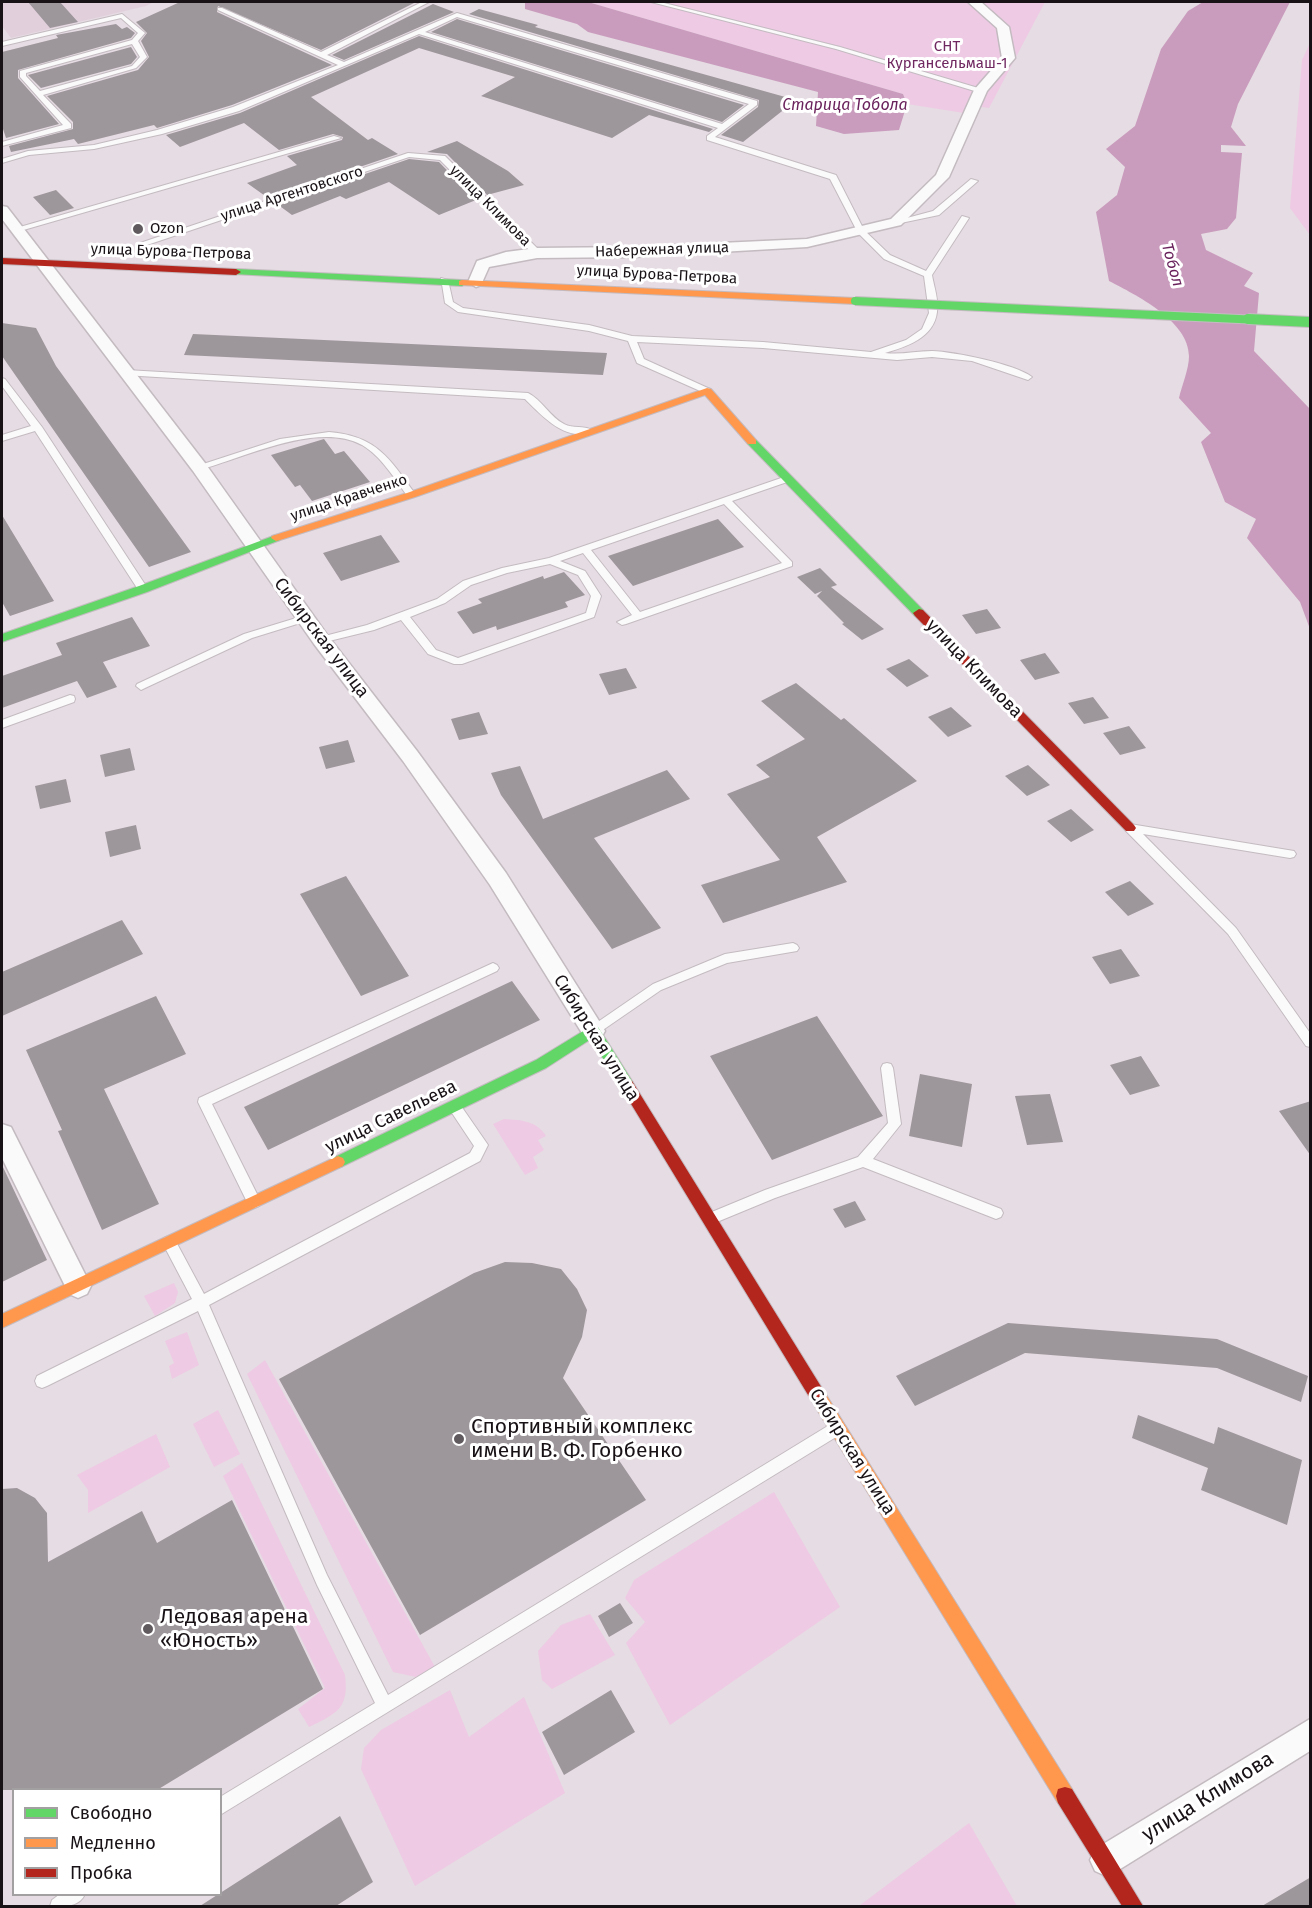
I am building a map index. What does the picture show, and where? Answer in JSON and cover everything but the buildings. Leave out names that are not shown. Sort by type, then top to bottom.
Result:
[{"type":"street","points":[[896,222],[942,177],[981,90],[1009,58],[1003,27],[974,2]]},
{"type":"street","name":"Сибирская улица","points":[[2,210],[199,467],[252,546],[410,756],[498,879],[1133,1906]]},
{"type":"street","name":"Набережная улица","points":[[476,282],[482,264],[506,257],[537,253],[633,252],[807,243],[896,222]]},
{"type":"street","name":"улица Бурова-Петрова","points":[[2,261],[1311,322]]},
{"type":"street","name":"улица Кравченко","points":[[2,638],[143,589],[252,546],[411,495],[707,391]]},
{"type":"street","name":"улица Климова","points":[[707,391],[787,479],[1130,828]]},
{"type":"street","name":"улица Савельева","points":[[2,1321],[454,1107],[541,1064],[593,1031]]},
{"type":"street","points":[[2,1134],[78,1286]]},
{"type":"street","name":"улица Климова","points":[[1106,1860],[1311,1734]]},
{"type":"lane","points":[[321,55],[426,2]]},
{"type":"lane","points":[[654,2],[838,48],[981,90]]},
{"type":"lane","points":[[220,9],[344,65]]},
{"type":"lane","points":[[2,161],[28,153],[94,147],[159,132],[236,109],[329,74],[344,65],[457,15],[754,104],[710,138],[833,177],[861,231],[886,257],[928,275]]},
{"type":"lane","points":[[2,44],[122,16],[142,33],[134,41],[22,72],[38,94],[68,126],[2,144]]},
{"type":"lane","points":[[418,32],[723,127]]},
{"type":"lane","points":[[38,94],[134,67],[144,57],[134,41]]},
{"type":"lane","points":[[17,229],[338,138]]},
{"type":"lane","name":"улица Аргентовского","points":[[144,243],[408,155],[442,158]]},
{"type":"lane","name":"улица Климова","points":[[442,158],[537,253]]},
{"type":"lane","points":[[896,222],[936,213],[974,181]]},
{"type":"lane","points":[[870,355],[904,345],[926,329],[933,313],[928,275],[964,218]]},
{"type":"lane","points":[[444,280],[449,303],[461,310],[589,328],[632,339],[762,345],[897,357],[932,354],[973,359],[1028,377]]},
{"type":"lane","points":[[632,339],[640,361],[707,391]]},
{"type":"lane","points":[[126,373],[528,396],[555,425],[574,432],[604,427]]},
{"type":"lane","points":[[2,381],[37,427],[143,589]]},
{"type":"lane","points":[[2,438],[37,427]]},
{"type":"lane","points":[[199,467],[316,433],[342,434],[365,443],[385,462],[411,495]]},
{"type":"lane","points":[[321,640],[370,628],[441,601],[467,583],[505,570],[551,561],[787,479]]},
{"type":"lane","points":[[622,622],[789,564],[725,500]]},
{"type":"lane","points":[[585,549],[638,616]]},
{"type":"lane","points":[[403,615],[432,652],[458,662],[590,615],[596,596],[582,573],[551,561]]},
{"type":"lane","points":[[141,686],[248,636],[306,618]]},
{"type":"lane","points":[[2,724],[70,699]]},
{"type":"lane","points":[[1130,828],[1290,854]]},
{"type":"lane","points":[[1130,828],[1232,931],[1311,1042]]},
{"type":"lane","name":"улица Савельева","points":[[593,1031],[657,987],[725,959],[793,948]]},
{"type":"lane","points":[[255,1203],[204,1102],[493,969]]},
{"type":"lane","points":[[708,1220],[770,1194],[863,1161],[896,1124],[887,1068]]},
{"type":"lane","points":[[42,1381],[201,1302],[475,1157],[481,1145],[454,1107]]},
{"type":"lane","points":[[863,1161],[996,1212]]},
{"type":"lane","points":[[169,1242],[201,1302],[322,1580],[386,1705]]},
{"type":"lane","points":[[222,1806],[837,1428]]},
{"type":"lane","points":[[58,1906],[74,1896]]},
{"type":"shaded area","points":[[2,2],[154,2],[146,6],[11,38],[2,26]]},
{"type":"green space","name":"СНТ Кургансельмаш-1","points":[[588,2],[1045,2],[989,108],[968,105],[964,113],[907,104],[903,94]]},
{"type":"green space","points":[[1310,43],[1310,235],[1290,208],[1302,60]]},
{"type":"green space","points":[[504,1119],[533,1124],[546,1136],[538,1140],[544,1150],[533,1157],[538,1168],[525,1175],[493,1124]]},
{"type":"green space","points":[[174,1283],[178,1292],[175,1303],[155,1316],[144,1296]]},
{"type":"green space","points":[[187,1332],[199,1365],[172,1379],[169,1366],[174,1363],[165,1341]]},
{"type":"green space","points":[[265,1360],[435,1667],[416,1677],[393,1672],[247,1374]]},
{"type":"green space","points":[[218,1410],[240,1454],[214,1467],[193,1424]]},
{"type":"green space","points":[[156,1434],[170,1467],[88,1513],[88,1490],[77,1475]]},
{"type":"green space","points":[[242,1463],[345,1675],[343,1703],[327,1718],[309,1727],[298,1709],[325,1688],[223,1476]]},
{"type":"green space","points":[[774,1492],[840,1607],[670,1725],[626,1643],[645,1622],[625,1598],[634,1580]]},
{"type":"green space","points":[[590,1614],[615,1655],[552,1689],[542,1680],[538,1651],[561,1625]]},
{"type":"green space","points":[[450,1690],[469,1737],[524,1697],[565,1793],[415,1886],[361,1769],[364,1748],[381,1730]]},
{"type":"green space","points":[[969,1823],[1017,1906],[859,1906]]},
{"type":"water","name":"Старица Тобола","points":[[525,2],[588,2],[903,94],[907,104],[899,130],[844,134],[816,126],[818,92],[588,32],[577,24],[525,9]]},
{"type":"water","name":"Тобол","points":[[1203,2],[1290,2],[1238,104],[1231,127],[1246,146],[1221,145],[1221,152],[1242,153],[1236,218],[1227,229],[1201,234],[1206,250],[1253,273],[1244,286],[1259,293],[1254,351],[1310,409],[1310,629],[1300,602],[1247,538],[1256,519],[1225,502],[1201,442],[1211,433],[1179,398],[1189,361],[1187,343],[1180,331],[1159,311],[1109,281],[1096,212],[1117,195],[1125,167],[1106,149],[1135,126],[1161,49],[1188,11]]},
{"type":"traffic: fast","points":[[236,272],[462,283]]},
{"type":"traffic: fast","points":[[855,301],[1310,322]]},
{"type":"traffic: fast","points":[[752,442],[919,613]]},
{"type":"traffic: fast","points":[[2,638],[143,589],[276,538]]},
{"type":"traffic: fast","points":[[338,1162],[541,1064],[593,1031],[627,1085]]},
{"type":"traffic: slow","points":[[462,283],[855,301]]},
{"type":"traffic: slow","points":[[276,538],[411,495],[707,391],[752,442]]},
{"type":"traffic: slow","points":[[2,1321],[338,1162]]},
{"type":"traffic: slow","points":[[819,1398],[1065,1796]]},
{"type":"traffic: jam","points":[[2,261],[236,272]]},
{"type":"traffic: jam","points":[[919,613],[1130,828]]},
{"type":"traffic: jam","points":[[627,1085],[819,1398]]},
{"type":"traffic: jam","points":[[1065,1796],[1133,1906]]},
{"type":"place","name":"Ozon","points":[[138,229]]},
{"type":"place","name":"Спортивный комплекс имени В. Ф. Горбенко","points":[[459,1439]]},
{"type":"place","name":"Ледовая арена «Юность»","points":[[148,1629]]}]
